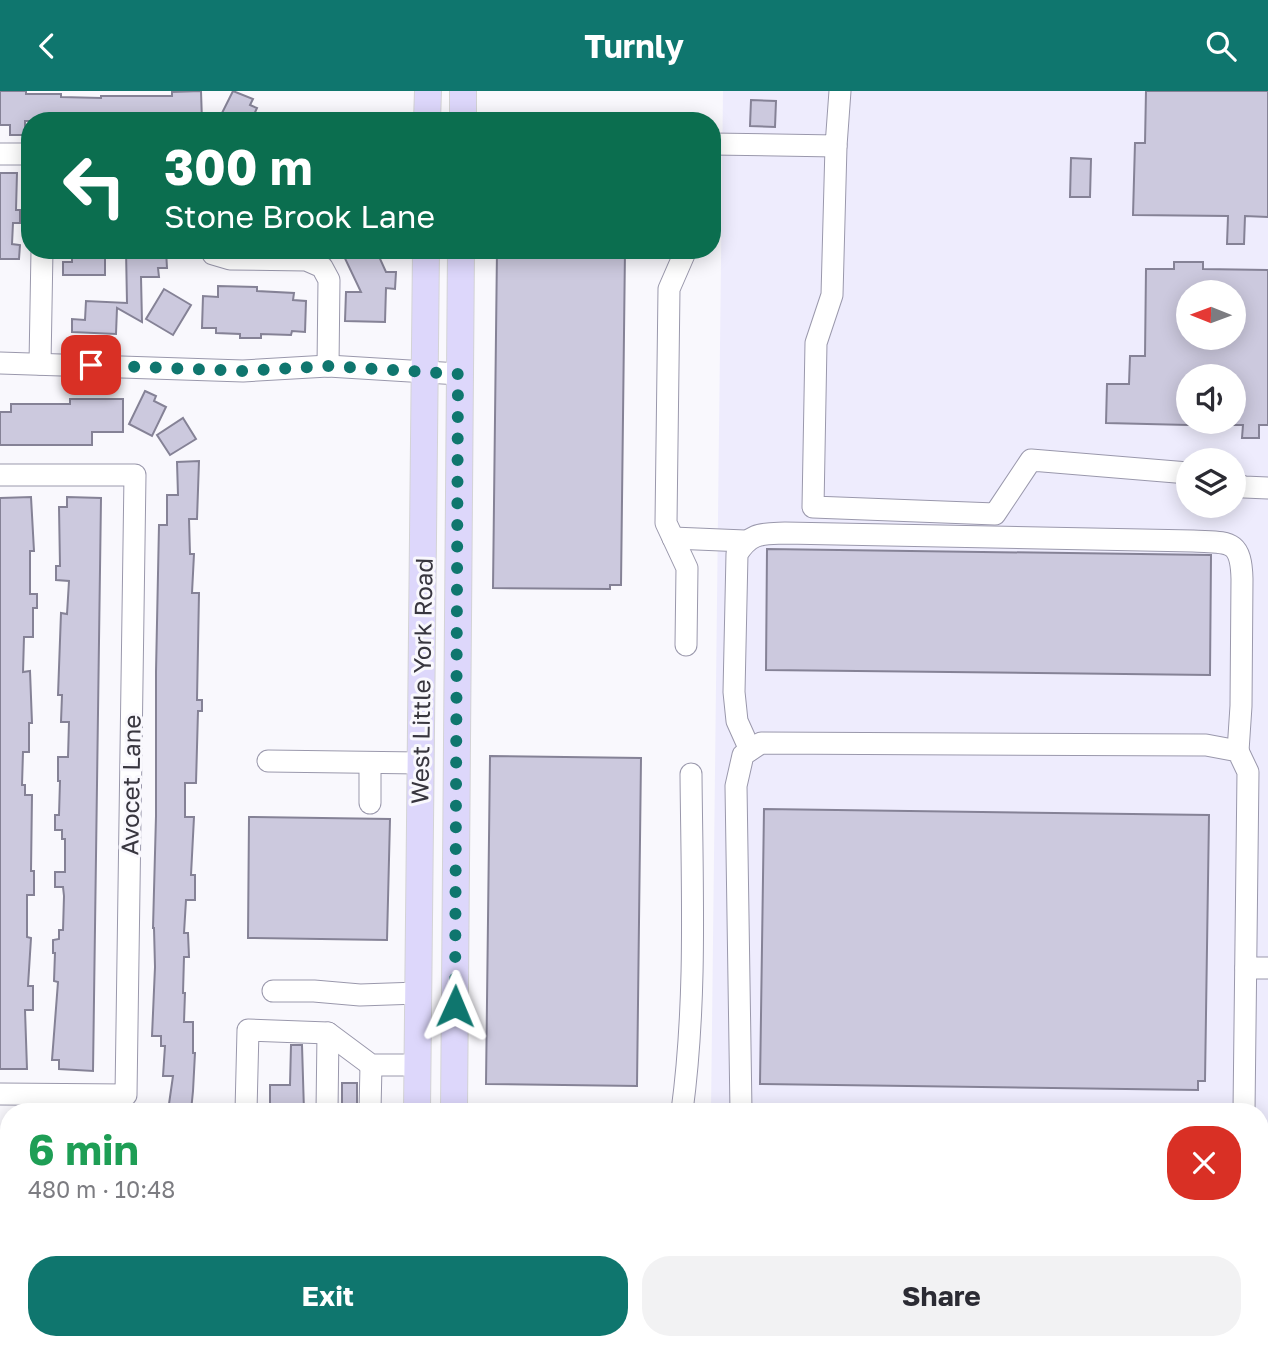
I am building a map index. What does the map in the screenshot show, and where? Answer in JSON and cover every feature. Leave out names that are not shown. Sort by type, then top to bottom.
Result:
[{"type":"main road","points":[[427,112],[428,91]]},
{"type":"main road","points":[[463,91],[463,112]]},
{"type":"main road","name":"West Little York Road","points":[[417,1103],[426,259]]},
{"type":"main road","name":"West Little York Road","points":[[454,1103],[461,259]]},
{"type":"main road","points":[[421,666],[457,665]]},
{"type":"main road","points":[[419,929],[456,928]]},
{"type":"street","points":[[840,91],[832,295],[816,343],[813,507],[995,514],[1031,460],[1176,472]]},
{"type":"street","points":[[721,144],[836,146]]},
{"type":"street","points":[[0,154],[21,154]]},
{"type":"street","points":[[40,364],[42,259]]},
{"type":"street","points":[[227,259],[306,260],[322,267],[329,280],[328,366]]},
{"type":"street","points":[[682,259],[669,289],[666,523],[688,568],[686,645]]},
{"type":"street","points":[[0,363],[243,371],[328,366],[458,374]]},
{"type":"street","name":"Avocet Lane","points":[[0,475],[135,475],[126,1095],[0,1094]]},
{"type":"street","points":[[1246,487],[1268,488]]},
{"type":"street","points":[[673,538],[745,541],[757,535],[785,533],[1226,543],[1235,548],[1242,558],[1238,751],[1248,772],[1244,1103]]},
{"type":"street","points":[[745,541],[737,554],[734,692],[737,721],[750,750]]},
{"type":"street","points":[[741,1103],[736,786],[743,755],[750,750],[761,743],[788,743],[1206,745],[1238,751]]},
{"type":"street","points":[[268,761],[420,763]]},
{"type":"street","points":[[370,763],[370,803]]},
{"type":"street","points":[[683,1103],[688,1063],[692,915],[691,774]]},
{"type":"street","points":[[1246,968],[1268,968]]},
{"type":"street","points":[[273,991],[360,995],[418,993]]},
{"type":"street","points":[[246,1103],[247,1030],[328,1033],[371,1065],[418,1065]]},
{"type":"street","points":[[327,1103],[328,1033]]},
{"type":"street","points":[[370,1103],[371,1065]]},
{"type":"shaded area","points":[[723,91],[1268,91],[1268,1103],[711,1103]]},
{"type":"building","points":[[0,91],[101,98],[172,96],[172,92],[201,91],[202,112],[21,112],[21,135],[10,135],[10,125],[0,125]]},
{"type":"building","points":[[233,91],[253,99],[250,105],[257,108],[255,112],[222,112]]},
{"type":"building","points":[[1146,91],[1268,91],[1268,217],[1245,216],[1244,244],[1227,244],[1228,216],[1133,215],[1135,143],[1145,143]]},
{"type":"building","points":[[751,100],[776,101],[775,127],[750,126]]},
{"type":"building","points":[[1071,158],[1091,159],[1090,197],[1070,197]]},
{"type":"building","points":[[0,173],[17,173],[16,210],[20,210],[20,223],[13,223],[12,244],[20,245],[19,259],[0,259]]},
{"type":"building","points":[[72,259],[105,259],[105,275],[63,275],[63,262],[72,262]]},
{"type":"building","points":[[126,259],[166,259],[167,268],[158,268],[159,277],[141,277],[142,322],[117,308],[116,334],[72,332],[72,319],[85,320],[86,301],[127,303]]},
{"type":"building","points":[[345,259],[380,259],[386,272],[396,272],[395,289],[386,288],[385,322],[345,321],[346,292],[361,292]]},
{"type":"building","points":[[497,259],[625,259],[621,585],[610,585],[610,589],[493,588]]},
{"type":"building","points":[[1174,262],[1203,262],[1203,269],[1268,270],[1268,425],[1259,425],[1259,438],[1242,438],[1242,434],[1246,434],[1246,364],[1176,364],[1176,425],[1106,423],[1107,384],[1129,384],[1130,356],[1145,356],[1146,269],[1174,269]]},
{"type":"building","points":[[218,286],[257,287],[257,291],[294,293],[293,300],[306,301],[305,332],[292,331],[291,335],[261,334],[261,338],[240,338],[240,334],[216,333],[216,328],[202,328],[203,296],[218,297]]},
{"type":"building","points":[[164,289],[191,305],[173,335],[146,319]]},
{"type":"building","points":[[145,391],[156,396],[154,401],[166,407],[152,436],[129,424]]},
{"type":"building","points":[[70,399],[123,399],[123,432],[92,432],[92,445],[0,445],[0,412],[11,412],[11,404],[70,404]]},
{"type":"building","points":[[183,418],[196,439],[170,455],[157,435]]},
{"type":"building","points":[[199,461],[197,519],[189,519],[190,554],[194,554],[192,593],[199,593],[197,700],[202,700],[202,711],[198,711],[196,783],[185,783],[185,817],[194,817],[191,875],[195,875],[195,900],[186,900],[184,933],[188,933],[189,957],[184,957],[183,993],[184,1022],[193,1022],[195,1053],[192,1103],[169,1103],[173,1076],[163,1076],[165,1046],[161,1046],[161,1036],[152,1036],[159,525],[167,525],[167,495],[178,495],[177,462]]},
{"type":"building","points":[[31,497],[34,551],[30,551],[30,594],[37,594],[37,608],[33,608],[33,637],[24,637],[23,672],[30,671],[32,723],[29,723],[29,752],[23,752],[22,785],[25,785],[25,795],[32,795],[31,871],[34,871],[34,895],[27,895],[27,937],[31,938],[28,986],[33,986],[33,1010],[25,1010],[27,1069],[0,1069],[0,498]]},
{"type":"building","points":[[67,497],[101,498],[93,1071],[59,1069],[59,1060],[52,1060],[58,982],[54,981],[53,940],[59,939],[59,930],[63,930],[64,896],[63,887],[55,887],[55,872],[65,872],[65,839],[62,839],[62,830],[55,830],[55,815],[59,815],[58,757],[68,757],[69,722],[61,722],[62,695],[58,695],[61,613],[67,614],[69,581],[56,580],[56,566],[60,566],[59,507],[67,507]]},
{"type":"building","points":[[767,549],[1211,555],[1210,675],[766,670]]},
{"type":"building","points":[[490,756],[641,758],[637,1086],[486,1084]]},
{"type":"building","points":[[764,809],[1209,815],[1205,1081],[1198,1081],[1198,1090],[760,1084]]},
{"type":"building","points":[[249,817],[390,819],[387,940],[248,938]]},
{"type":"building","points":[[291,1045],[302,1045],[304,1103],[270,1103],[270,1085],[290,1085]]},
{"type":"building","points":[[342,1083],[357,1083],[357,1103],[342,1103]]},
{"type":"route","points":[[91,365],[243,371],[328,366],[458,374],[455,1006]]}]
